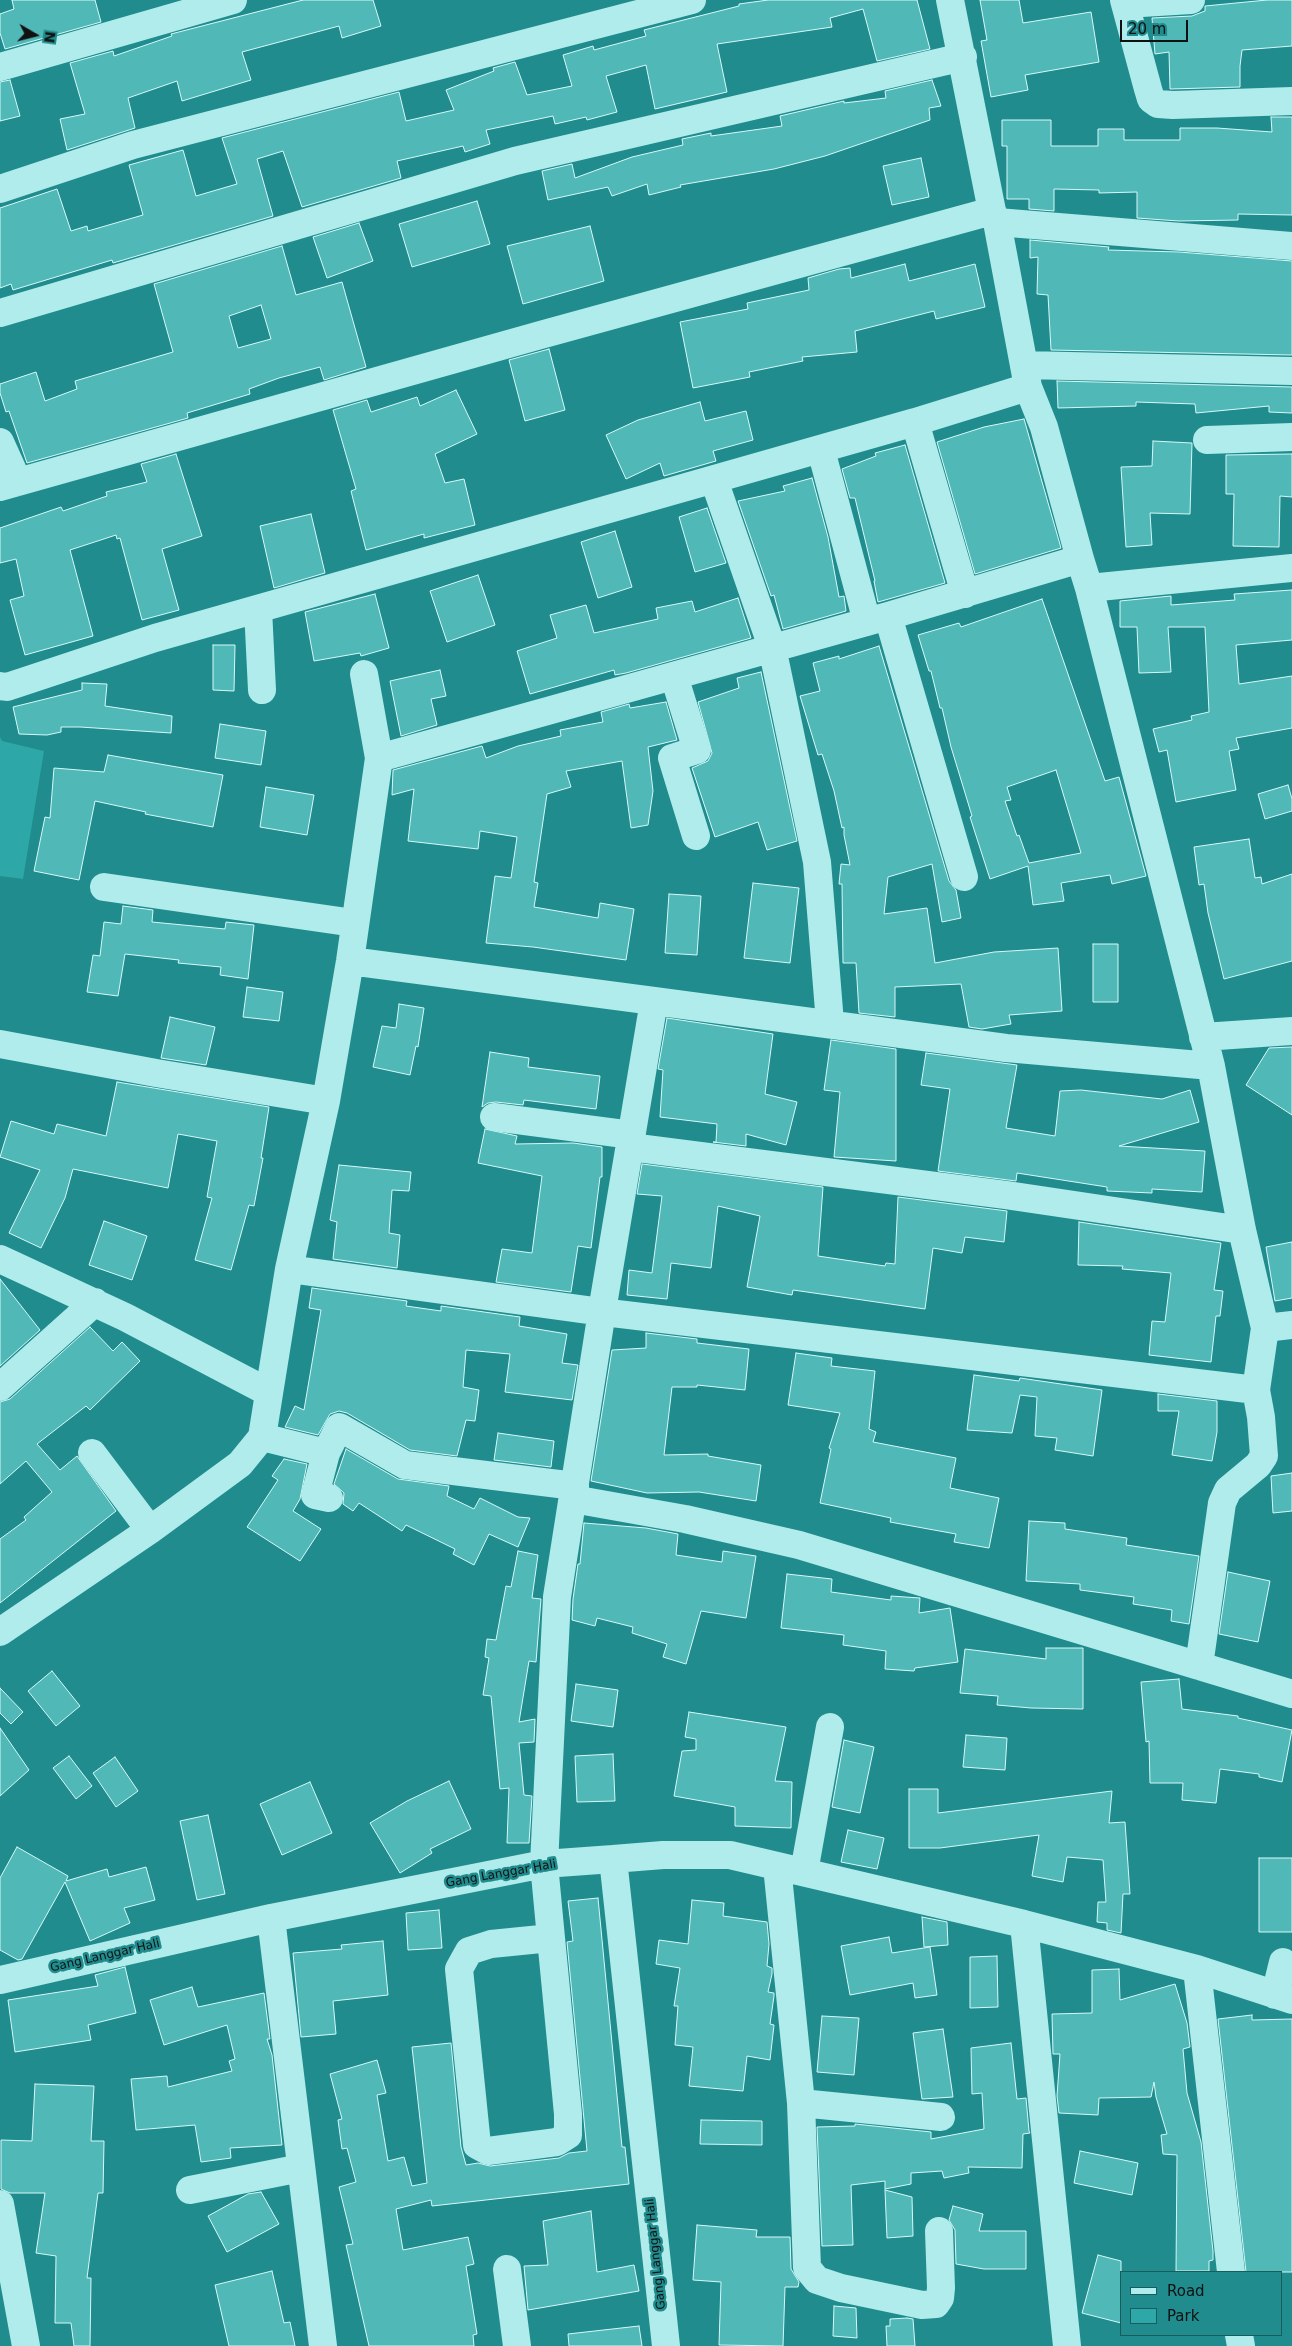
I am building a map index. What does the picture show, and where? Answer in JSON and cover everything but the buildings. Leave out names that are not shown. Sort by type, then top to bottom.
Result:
[{"type":"street","points":[[0,67],[233,0]]},
{"type":"street","points":[[0,189],[133,145],[692,0]]},
{"type":"street","points":[[950,0],[1026,376],[1044,428],[1089,588],[1211,1066],[1242,1230],[1265,1328],[1256,1390],[1261,1417],[1264,1456],[1258,1466],[1228,1490],[1222,1502],[1199,1666]]},
{"type":"street","points":[[1191,0],[1125,2],[1151,99],[1158,104],[1173,105],[1292,101]]},
{"type":"street","points":[[0,313],[515,161],[963,57]]},
{"type":"street","points":[[0,442],[9,484],[995,217],[1292,246]]},
{"type":"street","points":[[0,686],[7,687],[155,638],[916,422],[1026,376],[1292,370]]},
{"type":"street","points":[[916,422],[965,594]]},
{"type":"street","points":[[1207,440],[1292,437]]},
{"type":"street","points":[[821,450],[964,877]]},
{"type":"street","points":[[714,480],[772,648],[817,862],[830,1023]]},
{"type":"street","points":[[380,758],[878,619],[1080,559]]},
{"type":"street","points":[[1089,588],[1292,568]]},
{"type":"street","points":[[258,609],[262,690]]},
{"type":"street","points":[[0,1632],[150,1530],[240,1464],[262,1437],[289,1269],[326,1101],[350,961],[354,923],[380,758],[364,674]]},
{"type":"street","points":[[674,676],[697,750],[672,758],[696,836]]},
{"type":"street","points":[[104,887],[354,923]]},
{"type":"street","points":[[350,961],[830,1023],[1006,1048],[1211,1066]]},
{"type":"street","points":[[551,1938],[491,1944],[469,1951],[459,1969],[477,2145],[488,2151],[557,2142],[568,2135],[568,2114],[544,1864],[558,1597],[602,1312],[654,1001]]},
{"type":"street","points":[[1203,1037],[1292,1031]]},
{"type":"street","points":[[0,1044],[156,1073],[326,1101]]},
{"type":"street","points":[[494,1118],[631,1141],[1242,1230]]},
{"type":"street","points":[[0,1259],[95,1302],[268,1392]]},
{"type":"street","points":[[289,1269],[602,1312],[1256,1390]]},
{"type":"street","points":[[0,1387],[95,1302]]},
{"type":"street","points":[[1265,1328],[1292,1325]]},
{"type":"street","points":[[329,1498],[316,1495],[326,1453],[338,1427],[405,1465],[574,1493],[800,1544],[1292,1694]]},
{"type":"street","points":[[262,1437],[326,1453]]},
{"type":"street","points":[[92,1453],[150,1530]]},
{"type":"street","points":[[804,1872],[830,1727]]},
{"type":"street","points":[[613,1858],[663,1855],[730,1855],[1024,1924],[1196,1969],[1284,1998],[1282,1962]]},
{"type":"street","name":"Gang Langgar Hali","points":[[0,1980],[272,1918],[544,1864],[613,1858],[666,2346]]},
{"type":"street","points":[[777,1866],[801,2103],[807,2268],[817,2280],[841,2288],[922,2305],[936,2304],[940,2298],[941,2288],[939,2231]]},
{"type":"street","points":[[272,1918],[323,2346]]},
{"type":"street","points":[[1024,1924],[1067,2346]]},
{"type":"street","points":[[1196,1969],[1232,2271]]},
{"type":"street","points":[[801,2103],[941,2117]]},
{"type":"street","points":[[190,2190],[301,2168]]},
{"type":"street","points":[[0,2204],[26,2346]]},
{"type":"street","points":[[507,2269],[516,2346]]},
{"type":"green space","points":[[0,737],[2,741],[44,751],[23,879],[0,876]]}]
